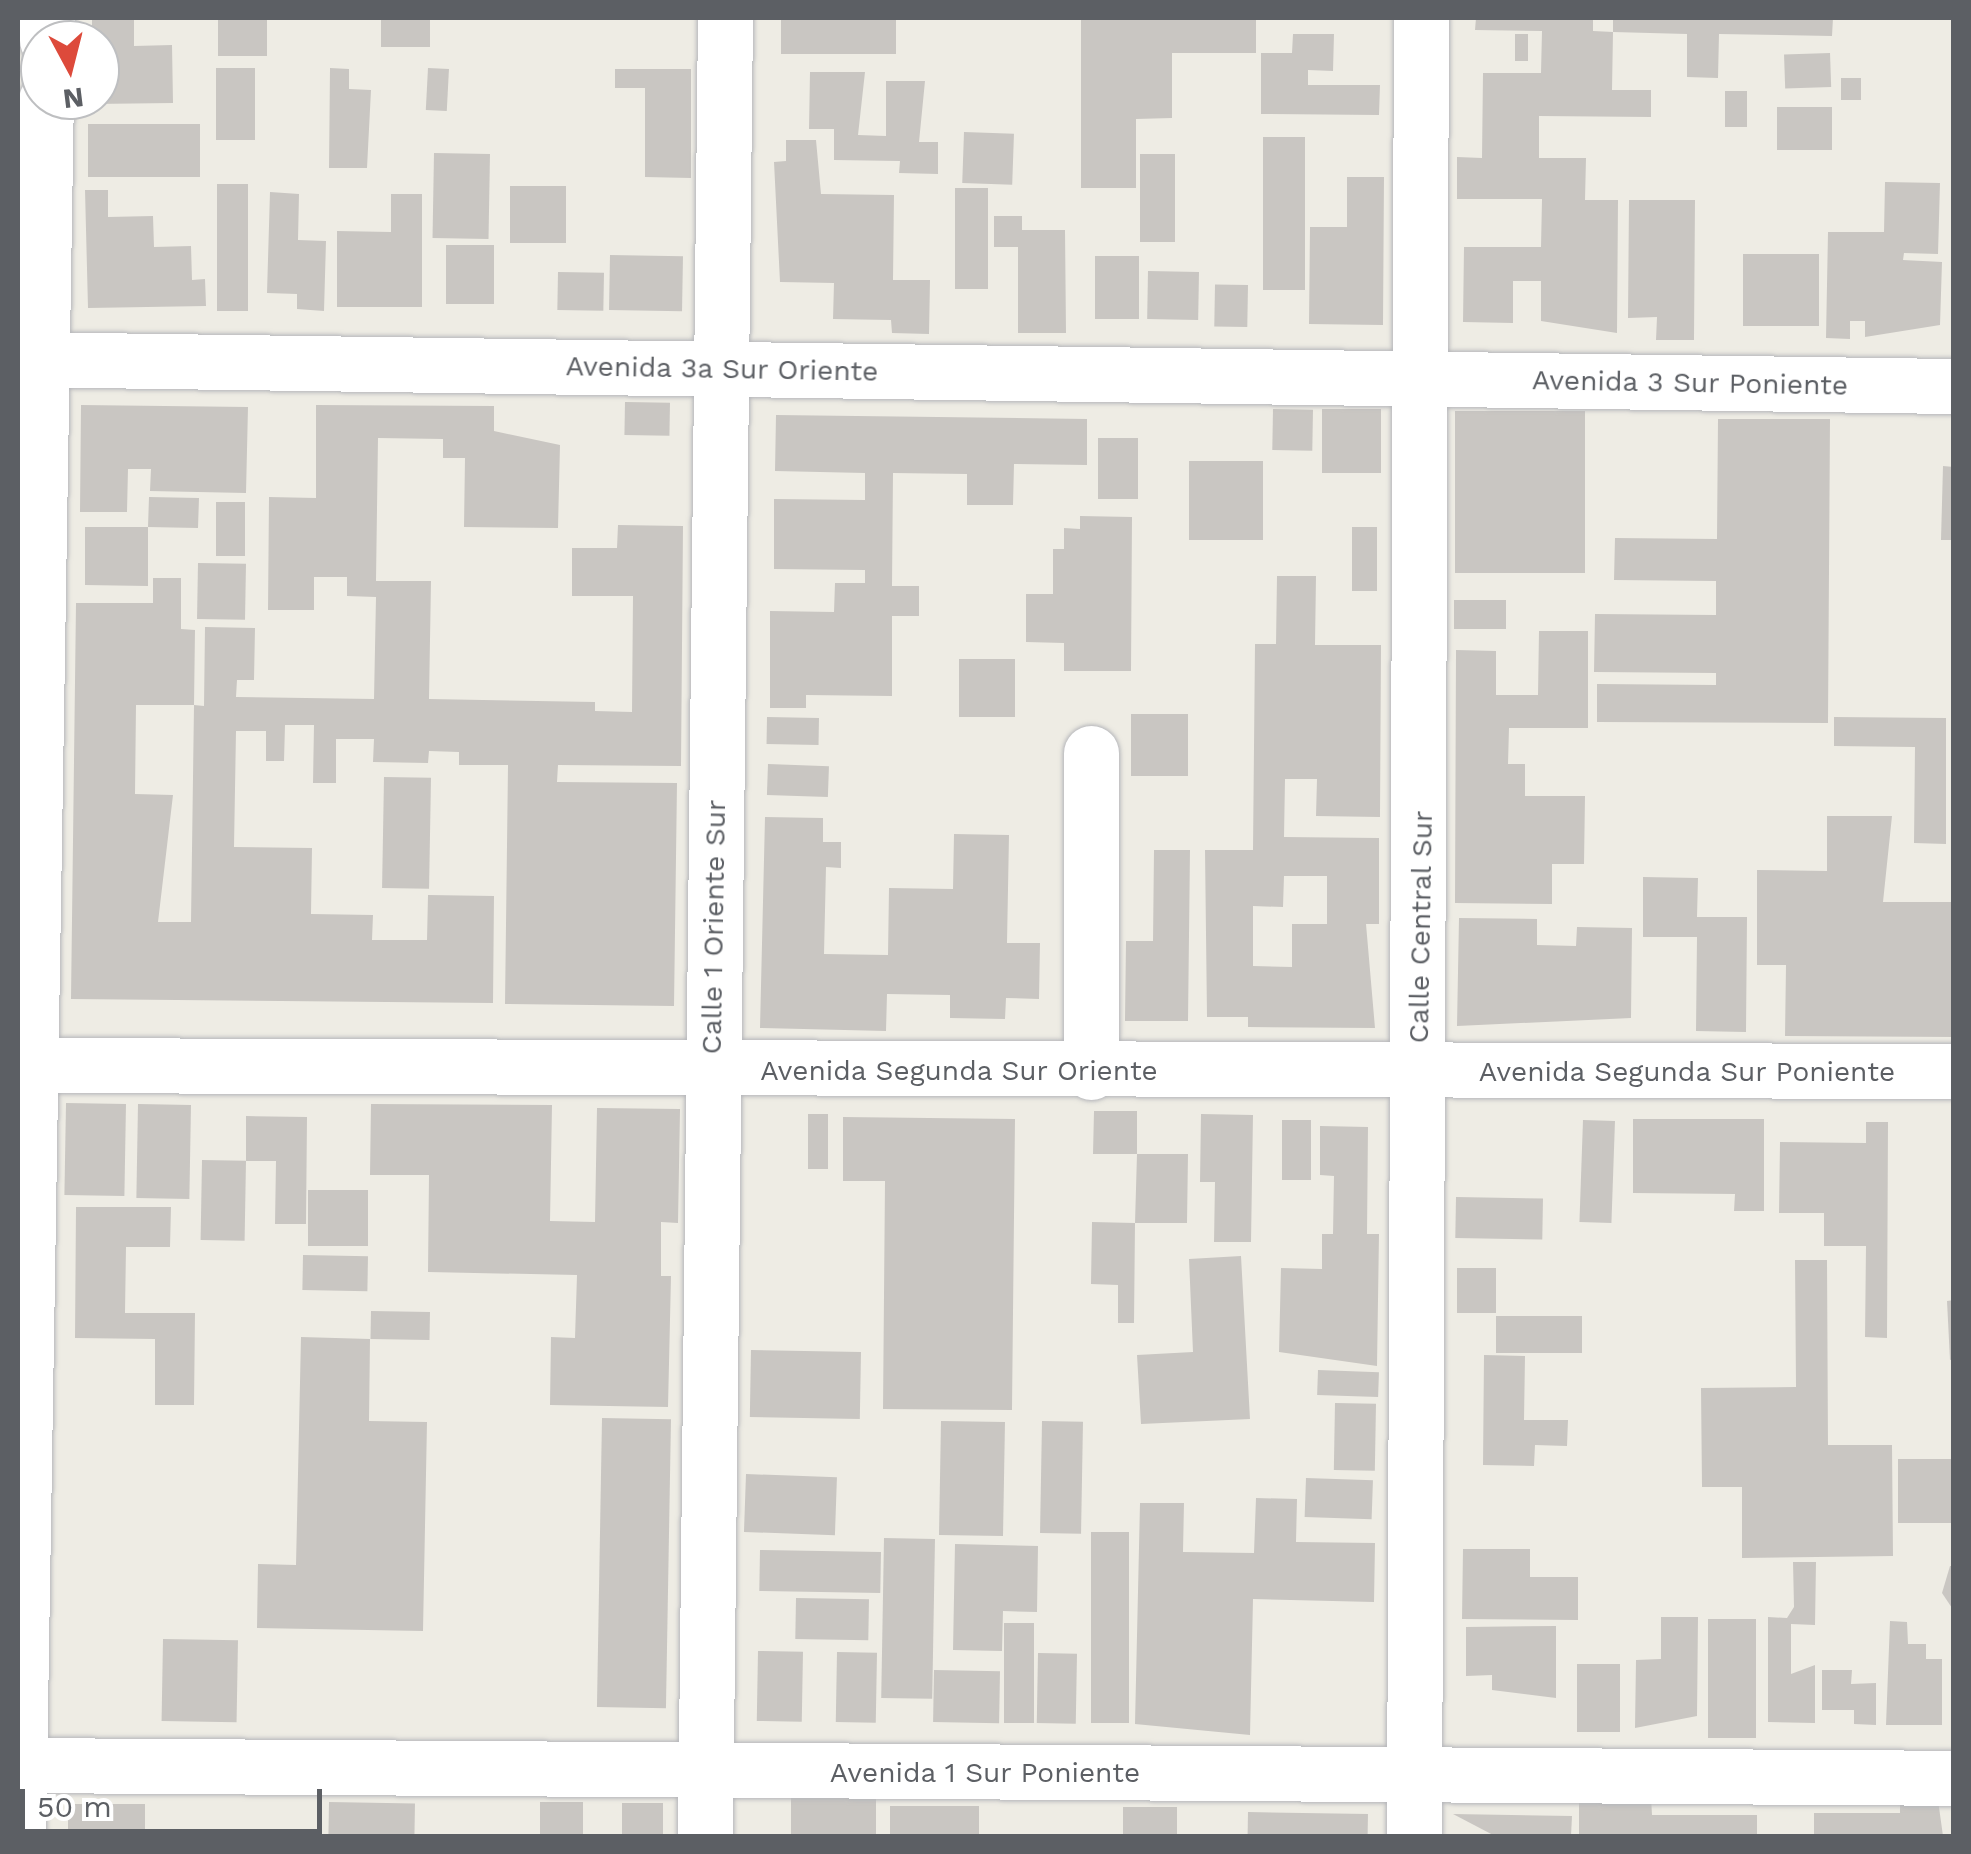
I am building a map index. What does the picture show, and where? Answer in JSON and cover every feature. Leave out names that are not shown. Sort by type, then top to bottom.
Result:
[{"type":"street","name":"Calle 1 Oriente Sur","points":[[705,1836],[725,18]]},
{"type":"street","name":"Calle Central Sur","points":[[1414,1836],[1426,380],[1421,18]]},
{"type":"street","points":[[18,1836],[30,359],[45,120]]},
{"type":"street","name":"Avenida 3a Sur Oriente","points":[[30,359],[1426,380]]},
{"type":"street","name":"Avenida 3 Sur Poniente","points":[[1426,380],[1954,386]]},
{"type":"street","points":[[1091,753],[1091,1072]]},
{"type":"street","name":"Avenida Segunda Sur Oriente","points":[[23,1065],[1420,1073]]},
{"type":"street","name":"Avenida Segunda Sur Poniente","points":[[1420,1073],[1954,1071]]},
{"type":"street","name":"Avenida 1 Sur Poniente","points":[[18,1764],[704,1772],[1954,1778]]},
{"type":"building","points":[[134,18],[134,46],[172,45],[173,103],[120,104],[120,20],[92,20]]},
{"type":"building","points":[[218,18],[267,18],[267,56],[218,56]]},
{"type":"building","points":[[381,18],[430,18],[430,47],[381,47]]},
{"type":"building","points":[[781,18],[896,18],[896,54],[781,54]]},
{"type":"building","points":[[1256,18],[1256,53],[1172,53],[1172,118],[1136,119],[1136,188],[1081,188],[1081,19]]},
{"type":"building","points":[[1476,18],[1593,18],[1593,31],[1613,32],[1612,90],[1651,90],[1651,117],[1539,116],[1539,158],[1586,158],[1585,200],[1618,200],[1617,333],[1541,321],[1541,281],[1513,281],[1513,323],[1463,322],[1464,247],[1541,247],[1542,199],[1457,199],[1457,157],[1482,158],[1483,73],[1541,73],[1542,31],[1475,30]]},
{"type":"building","points":[[1613,18],[1833,18],[1832,36],[1719,34],[1718,78],[1687,77],[1687,34],[1613,32]]},
{"type":"building","points":[[1293,34],[1334,34],[1333,71],[1308,70],[1308,85],[1380,85],[1379,115],[1261,114],[1261,53],[1292,53]]},
{"type":"building","points":[[1515,34],[1528,34],[1528,61],[1515,61]]},
{"type":"building","points":[[1830,53],[1831,87],[1785,89],[1784,55]]},
{"type":"building","points":[[216,68],[255,68],[255,140],[216,140]]},
{"type":"building","points":[[330,68],[349,69],[349,89],[371,90],[367,168],[329,168]]},
{"type":"building","points":[[428,68],[449,69],[447,111],[426,110]]},
{"type":"building","points":[[615,69],[691,69],[691,178],[645,177],[645,88],[615,88]]},
{"type":"building","points":[[810,72],[865,72],[858,135],[886,136],[886,81],[925,81],[919,142],[938,142],[938,174],[899,173],[900,161],[834,160],[834,129],[809,129]]},
{"type":"building","points":[[1841,78],[1861,78],[1861,100],[1841,100]]},
{"type":"building","points":[[1725,91],[1747,91],[1747,127],[1725,127]]},
{"type":"building","points":[[1777,107],[1832,107],[1832,150],[1777,150]]},
{"type":"building","points":[[88,124],[200,124],[200,177],[88,177]]},
{"type":"building","points":[[964,132],[1014,134],[1012,185],[962,183]]},
{"type":"building","points":[[1263,137],[1305,137],[1305,290],[1263,290]]},
{"type":"building","points":[[786,140],[816,140],[821,194],[894,195],[893,280],[930,280],[929,334],[892,333],[891,320],[833,319],[834,283],[780,282],[774,162],[786,161]]},
{"type":"building","points":[[434,153],[490,154],[489,239],[433,238]]},
{"type":"building","points":[[1140,154],[1175,154],[1175,242],[1140,242]]},
{"type":"building","points":[[1347,177],[1384,177],[1383,325],[1309,324],[1310,227],[1347,227]]},
{"type":"building","points":[[1885,182],[1940,183],[1938,254],[1904,253],[1903,260],[1942,262],[1940,325],[1865,337],[1865,321],[1850,321],[1850,339],[1826,338],[1828,232],[1884,232]]},
{"type":"building","points":[[217,184],[248,184],[248,311],[217,311]]},
{"type":"building","points":[[510,186],[566,186],[566,243],[510,243]]},
{"type":"building","points":[[955,188],[988,188],[988,289],[955,289]]},
{"type":"building","points":[[85,190],[108,190],[108,217],[153,216],[154,247],[191,246],[192,280],[205,279],[206,306],[88,308]]},
{"type":"building","points":[[270,192],[299,194],[298,240],[326,241],[324,311],[297,309],[297,294],[267,293]]},
{"type":"building","points":[[391,194],[422,194],[422,307],[337,307],[337,231],[391,232]]},
{"type":"building","points":[[1629,200],[1695,200],[1694,340],[1656,340],[1657,317],[1628,318]]},
{"type":"building","points":[[994,216],[1022,216],[1022,230],[1065,230],[1066,333],[1018,333],[1018,247],[994,247]]},
{"type":"building","points":[[446,245],[494,245],[494,304],[446,304]]},
{"type":"building","points":[[1743,254],[1819,254],[1819,326],[1743,326]]},
{"type":"building","points":[[610,255],[683,256],[682,311],[609,310]]},
{"type":"building","points":[[1095,256],[1139,256],[1139,319],[1095,319]]},
{"type":"building","points":[[1148,271],[1199,272],[1198,320],[1147,319]]},
{"type":"building","points":[[558,272],[604,273],[603,311],[557,310]]},
{"type":"building","points":[[1215,284],[1248,285],[1247,327],[1214,326]]},
{"type":"building","points":[[625,402],[670,403],[669,436],[624,435]]},
{"type":"building","points":[[81,405],[248,407],[246,493],[150,491],[151,469],[128,469],[127,512],[80,512]]},
{"type":"building","points":[[316,405],[494,406],[494,431],[560,445],[558,528],[464,527],[465,458],[443,458],[443,439],[378,438],[376,581],[431,581],[429,699],[595,702],[595,711],[632,712],[633,596],[572,596],[572,548],[617,548],[618,525],[683,526],[681,766],[558,765],[557,782],[677,783],[674,1006],[505,1004],[508,765],[459,765],[459,752],[429,751],[428,763],[373,762],[374,739],[336,739],[336,783],[313,783],[314,725],[285,725],[284,761],[266,761],[266,731],[236,731],[234,847],[312,848],[311,914],[373,915],[372,940],[427,940],[428,895],[494,896],[493,1003],[71,999],[76,603],[153,603],[153,578],[181,578],[181,629],[195,630],[194,705],[204,706],[205,627],[255,628],[254,680],[237,680],[236,697],[374,699],[376,597],[347,596],[347,577],[314,577],[314,610],[268,610],[269,497],[316,498]],"holes":[[[136,705],[194,705],[191,922],[158,922],[173,795],[135,794]]]},
{"type":"building","points":[[1273,409],[1313,410],[1312,451],[1272,450]]},
{"type":"building","points":[[1322,409],[1381,409],[1381,473],[1322,473]]},
{"type":"building","points":[[1455,411],[1585,411],[1585,573],[1455,573]]},
{"type":"building","points":[[776,415],[1087,419],[1087,465],[1014,464],[1013,505],[967,505],[967,474],[893,473],[892,586],[919,586],[919,616],[892,616],[892,696],[806,695],[806,708],[770,708],[770,611],[834,612],[835,583],[865,583],[865,570],[774,569],[774,499],[865,500],[865,473],[775,471]]},
{"type":"building","points":[[1718,419],[1830,419],[1828,723],[1597,722],[1597,684],[1716,685],[1716,673],[1594,672],[1595,614],[1716,615],[1716,581],[1614,580],[1615,538],[1717,539]]},
{"type":"building","points":[[1098,438],[1138,438],[1138,499],[1098,499]]},
{"type":"building","points":[[1189,461],[1263,461],[1263,540],[1189,540]]},
{"type":"building","points":[[1943,466],[1954,467],[1954,540],[1941,540]]},
{"type":"building","points":[[149,497],[199,498],[198,528],[148,527]]},
{"type":"building","points":[[216,502],[245,502],[245,556],[216,556]]},
{"type":"building","points":[[1080,516],[1132,517],[1131,671],[1064,671],[1064,643],[1026,642],[1026,594],[1053,594],[1053,549],[1064,549],[1064,528],[1080,529]]},
{"type":"building","points":[[85,527],[148,527],[148,586],[85,585]]},
{"type":"building","points":[[1352,527],[1377,527],[1377,591],[1352,591]]},
{"type":"building","points":[[198,563],[246,564],[245,620],[197,619]]},
{"type":"building","points":[[1277,576],[1316,576],[1315,645],[1381,645],[1380,817],[1316,816],[1317,779],[1285,779],[1284,837],[1379,838],[1379,924],[1366,924],[1375,1028],[1248,1027],[1248,1017],[1207,1017],[1205,850],[1253,850],[1255,644],[1276,644]],"holes":[[[1284,876],[1327,876],[1327,924],[1292,924],[1292,967],[1253,966],[1253,906],[1283,907]]]},
{"type":"building","points":[[1454,600],[1506,600],[1506,629],[1454,629]]},
{"type":"building","points":[[1539,631],[1588,631],[1588,728],[1509,728],[1508,764],[1525,764],[1525,796],[1585,796],[1584,864],[1552,864],[1552,904],[1455,903],[1456,650],[1496,651],[1496,695],[1538,695]]},
{"type":"building","points":[[959,659],[1015,659],[1015,717],[959,717]]},
{"type":"building","points":[[1131,714],[1188,714],[1188,776],[1131,776]]},
{"type":"building","points":[[767,717],[819,718],[819,745],[767,744]]},
{"type":"building","points":[[1834,717],[1946,718],[1946,844],[1914,843],[1915,747],[1834,746]]},
{"type":"building","points":[[768,764],[829,766],[828,797],[767,795]]},
{"type":"building","points":[[384,777],[431,778],[429,889],[382,888]]},
{"type":"building","points":[[1827,816],[1892,816],[1883,902],[1954,902],[1954,1037],[1785,1036],[1786,965],[1757,965],[1757,870],[1827,871]]},
{"type":"building","points":[[765,817],[823,818],[823,842],[841,842],[841,868],[826,867],[824,954],[888,955],[889,888],[953,889],[954,834],[1009,835],[1007,943],[1040,943],[1039,999],[1006,998],[1005,1019],[950,1018],[950,995],[887,994],[886,1031],[760,1028]]},
{"type":"building","points":[[1154,850],[1190,850],[1188,1021],[1125,1021],[1126,941],[1153,941]]},
{"type":"building","points":[[1643,877],[1698,878],[1697,917],[1747,917],[1746,1032],[1696,1031],[1697,937],[1643,937]]},
{"type":"building","points":[[1459,918],[1537,919],[1537,945],[1576,946],[1577,927],[1632,928],[1631,1018],[1457,1026]]},
{"type":"building","points":[[66,1103],[126,1104],[124,1196],[64,1195]]},
{"type":"building","points":[[138,1104],[191,1105],[189,1199],[136,1198]]},
{"type":"building","points":[[371,1104],[552,1105],[550,1221],[595,1222],[597,1108],[680,1109],[678,1223],[661,1222],[661,1276],[671,1276],[668,1407],[550,1405],[551,1337],[575,1338],[577,1275],[428,1272],[429,1175],[370,1175]]},
{"type":"building","points":[[1094,1111],[1137,1111],[1137,1154],[1093,1154]]},
{"type":"building","points":[[808,1114],[828,1114],[828,1169],[808,1169]]},
{"type":"building","points":[[1201,1114],[1253,1115],[1251,1242],[1214,1242],[1215,1182],[1200,1182]]},
{"type":"building","points":[[246,1116],[307,1117],[306,1224],[275,1224],[276,1161],[246,1161]]},
{"type":"building","points":[[843,1117],[1015,1119],[1012,1410],[883,1409],[885,1181],[843,1181]]},
{"type":"building","points":[[1633,1119],[1764,1119],[1764,1211],[1734,1211],[1735,1194],[1633,1193]]},
{"type":"building","points":[[1282,1120],[1311,1120],[1311,1180],[1282,1180]]},
{"type":"building","points":[[1583,1120],[1615,1121],[1611,1223],[1579,1222]]},
{"type":"building","points":[[1866,1122],[1888,1122],[1887,1338],[1865,1337],[1866,1246],[1824,1246],[1824,1213],[1779,1213],[1780,1142],[1866,1143]]},
{"type":"building","points":[[1320,1126],[1368,1127],[1367,1234],[1379,1234],[1377,1366],[1279,1352],[1281,1268],[1322,1269],[1322,1234],[1333,1234],[1334,1176],[1320,1175]]},
{"type":"building","points":[[1137,1154],[1188,1154],[1187,1223],[1135,1223]]},
{"type":"building","points":[[202,1160],[246,1161],[245,1241],[201,1240]]},
{"type":"building","points":[[308,1190],[368,1190],[368,1246],[308,1246]]},
{"type":"building","points":[[1456,1197],[1543,1199],[1542,1240],[1455,1238]]},
{"type":"building","points":[[76,1207],[171,1207],[170,1247],[126,1247],[125,1313],[195,1313],[194,1405],[155,1405],[155,1339],[75,1338]]},
{"type":"building","points":[[1092,1222],[1135,1223],[1134,1323],[1118,1323],[1118,1285],[1091,1284]]},
{"type":"building","points":[[303,1255],[368,1256],[367,1291],[302,1290]]},
{"type":"building","points":[[1241,1256],[1250,1419],[1141,1424],[1137,1355],[1193,1352],[1189,1259]]},
{"type":"building","points":[[1795,1260],[1827,1260],[1828,1445],[1892,1445],[1893,1556],[1742,1558],[1742,1487],[1702,1487],[1701,1388],[1796,1387]]},
{"type":"building","points":[[1457,1268],[1496,1268],[1496,1313],[1457,1313]]},
{"type":"building","points":[[1954,1300],[1954,1359],[1950,1360],[1947,1301]]},
{"type":"building","points":[[371,1311],[430,1312],[430,1340],[371,1339]]},
{"type":"building","points":[[1496,1316],[1582,1316],[1582,1353],[1496,1353]]},
{"type":"building","points":[[301,1337],[370,1339],[369,1421],[427,1422],[423,1631],[257,1628],[258,1564],[296,1565]]},
{"type":"building","points":[[751,1350],[861,1352],[860,1419],[750,1417]]},
{"type":"building","points":[[1484,1355],[1525,1356],[1524,1420],[1568,1420],[1567,1446],[1535,1445],[1534,1466],[1483,1465]]},
{"type":"building","points":[[1318,1370],[1379,1372],[1378,1397],[1317,1395]]},
{"type":"building","points":[[1335,1403],[1376,1404],[1375,1471],[1334,1470]]},
{"type":"building","points":[[602,1418],[671,1419],[666,1708],[597,1707]]},
{"type":"building","points":[[941,1421],[1005,1422],[1003,1536],[939,1535]]},
{"type":"building","points":[[1042,1421],[1083,1422],[1081,1534],[1040,1533]]},
{"type":"building","points":[[1898,1459],[1954,1459],[1954,1523],[1898,1523]]},
{"type":"building","points":[[746,1474],[837,1477],[835,1535],[744,1532]]},
{"type":"building","points":[[1306,1478],[1373,1480],[1372,1519],[1305,1517]]},
{"type":"building","points":[[1256,1498],[1297,1499],[1296,1542],[1375,1543],[1374,1602],[1253,1599],[1250,1735],[1135,1724],[1140,1503],[1184,1503],[1183,1552],[1254,1553]]},
{"type":"building","points":[[1091,1532],[1129,1532],[1129,1723],[1091,1723]]},
{"type":"building","points":[[884,1538],[935,1539],[932,1699],[881,1698]]},
{"type":"building","points":[[955,1544],[1038,1546],[1037,1612],[1003,1611],[1002,1651],[953,1650]]},
{"type":"building","points":[[1463,1549],[1530,1549],[1530,1577],[1578,1577],[1578,1620],[1462,1619]]},
{"type":"building","points":[[760,1550],[881,1552],[880,1593],[759,1591]]},
{"type":"building","points":[[1793,1562],[1816,1562],[1815,1625],[1791,1624],[1791,1674],[1815,1665],[1815,1723],[1768,1722],[1768,1617],[1787,1618],[1794,1607]]},
{"type":"building","points":[[1950,1566],[1954,1566],[1954,1611],[1942,1593]]},
{"type":"building","points":[[796,1598],[869,1599],[868,1640],[795,1639]]},
{"type":"building","points":[[1661,1617],[1698,1617],[1697,1716],[1635,1728],[1636,1660],[1661,1659]]},
{"type":"building","points":[[1708,1619],[1756,1619],[1756,1738],[1708,1738]]},
{"type":"building","points":[[1890,1621],[1907,1622],[1908,1644],[1926,1644],[1926,1659],[1942,1659],[1942,1725],[1886,1725]]},
{"type":"building","points":[[1004,1623],[1034,1623],[1034,1723],[1004,1723]]},
{"type":"building","points":[[1556,1626],[1556,1698],[1492,1690],[1492,1675],[1466,1676],[1466,1627]]},
{"type":"building","points":[[163,1639],[238,1640],[237,1722],[162,1721]]},
{"type":"building","points":[[758,1651],[803,1652],[802,1722],[757,1721]]},
{"type":"building","points":[[837,1652],[877,1653],[876,1723],[836,1722]]},
{"type":"building","points":[[1038,1653],[1077,1654],[1076,1724],[1037,1723]]},
{"type":"building","points":[[1577,1664],[1620,1664],[1620,1732],[1577,1732]]},
{"type":"building","points":[[934,1670],[1000,1671],[999,1723],[933,1722]]},
{"type":"building","points":[[1822,1670],[1852,1670],[1851,1684],[1876,1683],[1876,1725],[1854,1724],[1854,1710],[1822,1710]]},
{"type":"building","points":[[791,1791],[876,1791],[876,1836],[791,1836]]},
{"type":"building","points":[[1579,1797],[1651,1797],[1652,1815],[1757,1815],[1757,1836],[1579,1836]]},
{"type":"building","points":[[1900,1800],[1938,1800],[1943,1836],[1814,1836],[1814,1813],[1900,1813]]},
{"type":"building","points":[[329,1802],[415,1804],[414,1836],[328,1836]]},
{"type":"building","points":[[540,1802],[583,1802],[583,1836],[540,1836]]},
{"type":"building","points":[[622,1803],[663,1803],[663,1836],[622,1836]]},
{"type":"building","points":[[68,1804],[145,1804],[145,1836],[68,1836]]},
{"type":"building","points":[[890,1806],[979,1806],[979,1836],[890,1836]]},
{"type":"building","points":[[1123,1807],[1177,1807],[1177,1836],[1123,1836]]},
{"type":"building","points":[[1248,1812],[1368,1814],[1368,1836],[1248,1836]]},
{"type":"building","points":[[1453,1814],[1572,1816],[1571,1836],[1495,1836]]}]
